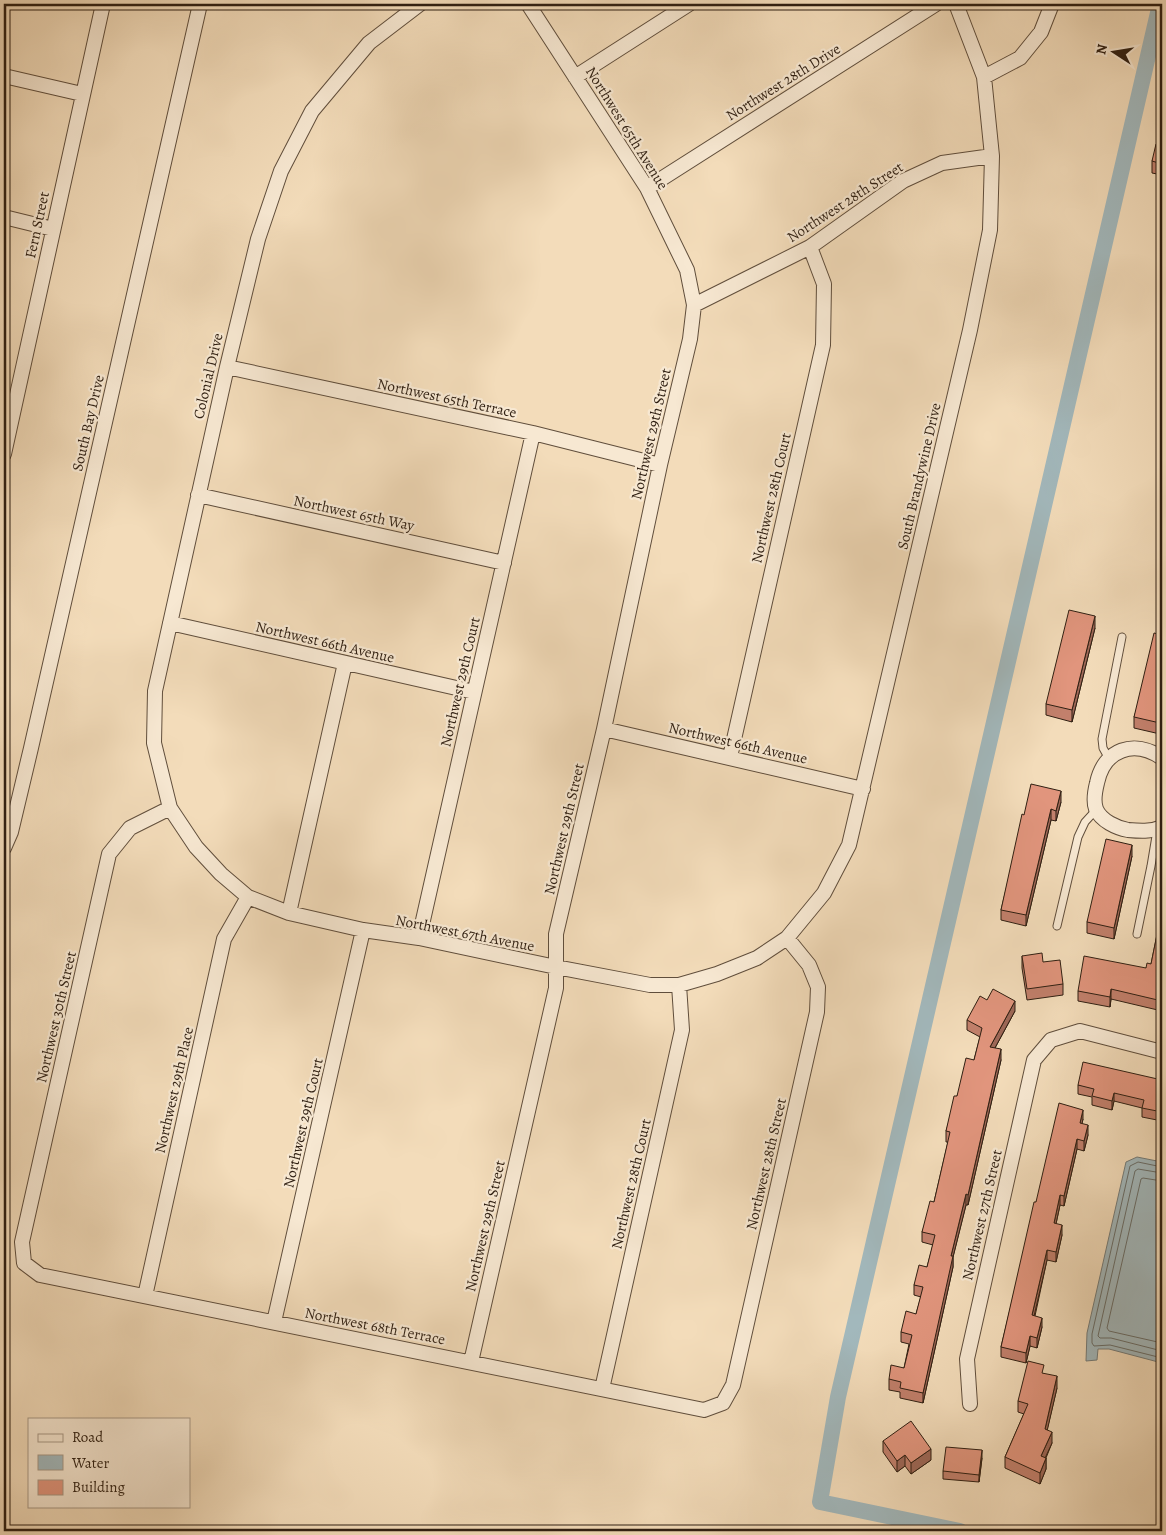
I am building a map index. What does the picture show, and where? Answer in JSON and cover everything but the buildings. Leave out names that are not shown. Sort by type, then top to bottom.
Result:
[{"type":"street","name":"Fern Street","points":[[4,454],[103,4]]},
{"type":"street","name":"South Bay Drive","points":[[4,848],[11,832],[31,748],[200,4]]},
{"type":"street","name":"Colonial Drive","points":[[170,808],[154,743],[155,691],[227,367],[258,238],[281,171],[312,111],[369,44],[420,4]]},
{"type":"street","name":"Northwest 65th Avenue","points":[[528,4],[647,188],[687,270],[694,305]]},
{"type":"street","points":[[575,77],[689,4]]},
{"type":"street","name":"Northwest 28th Drive","points":[[647,188],[936,4]]},
{"type":"street","name":"South Brandywine Drive","points":[[787,938],[824,893],[849,845],[972,321],[990,230],[992,156],[984,77],[956,4]]},
{"type":"street","points":[[984,77],[1020,58],[1041,32],[1052,4]]},
{"type":"street","points":[[4,76],[82,94]]},
{"type":"street","name":"Northwest 28th Street","points":[[694,305],[810,247],[903,181],[942,163],[992,156]]},
{"type":"street","points":[[4,217],[54,229]]},
{"type":"street","name":"Northwest 28th Court","points":[[730,757],[822,345],[824,284],[810,247]]},
{"type":"street","name":"Northwest 29th Street","points":[[471,1362],[556,988],[556,934],[604,729],[660,465],[690,339],[694,305]]},
{"type":"street","name":"Northwest 65th Terrace","points":[[227,367],[533,433],[660,465]]},
{"type":"street","name":"Northwest 29th Court","points":[[419,938],[533,433]]},
{"type":"street","name":"Northwest 65th Way","points":[[198,495],[504,563]]},
{"type":"street","name":"Northwest 66th Avenue","points":[[170,623],[474,692]]},
{"type":"street","points":[[289,913],[345,663]]},
{"type":"street","name":"Northwest 66th Avenue","points":[[604,729],[863,789]]},
{"type":"street","points":[[1160,828],[1139,831],[1123,829],[1108,822],[1096,810],[1094,793],[1097,780],[1108,757],[1119,751],[1135,749],[1153,752],[1162,758]]},
{"type":"street","name":"Northwest 67th Avenue","points":[[170,808],[196,847],[221,874],[248,897],[289,913],[363,930],[419,938],[556,968],[650,985],[679,985],[717,974],[757,958],[787,938]]},
{"type":"street","name":"Northwest 30th Street","points":[[24,1263],[22,1242],[109,854],[130,828],[170,808]]},
{"type":"street","name":"Northwest 29th Place","points":[[144,1296],[224,939],[248,897]]},
{"type":"street","name":"Northwest 29th Court","points":[[274,1322],[363,930]]},
{"type":"street","name":"Northwest 28th Street","points":[[723,1402],[733,1385],[817,1012],[818,987],[809,965],[787,938]]},
{"type":"street","name":"Northwest 28th Court","points":[[602,1389],[682,1030],[679,985]]},
{"type":"street","name":"Northwest 27th Street","points":[[970,1404],[967,1359],[1034,1060],[1051,1040],[1080,1031],[1162,1052]]},
{"type":"street","name":"Northwest 68th Terrace","points":[[24,1263],[40,1275],[704,1410],[723,1402]]},
{"type":"lane","points":[[1108,757],[1103,748],[1102,739],[1122,637]]},
{"type":"lane","points":[[1057,926],[1078,838],[1084,822],[1096,810]]},
{"type":"lane","points":[[1137,934],[1160,828]]},
{"type":"water","points":[[1137,1157],[1162,1162],[1162,1363],[1109,1349],[1098,1349],[1097,1360],[1086,1361],[1087,1333],[1126,1162]]},
{"type":"waterway","points":[[960,1531],[820,1502],[838,1397],[1160,4]]}]
